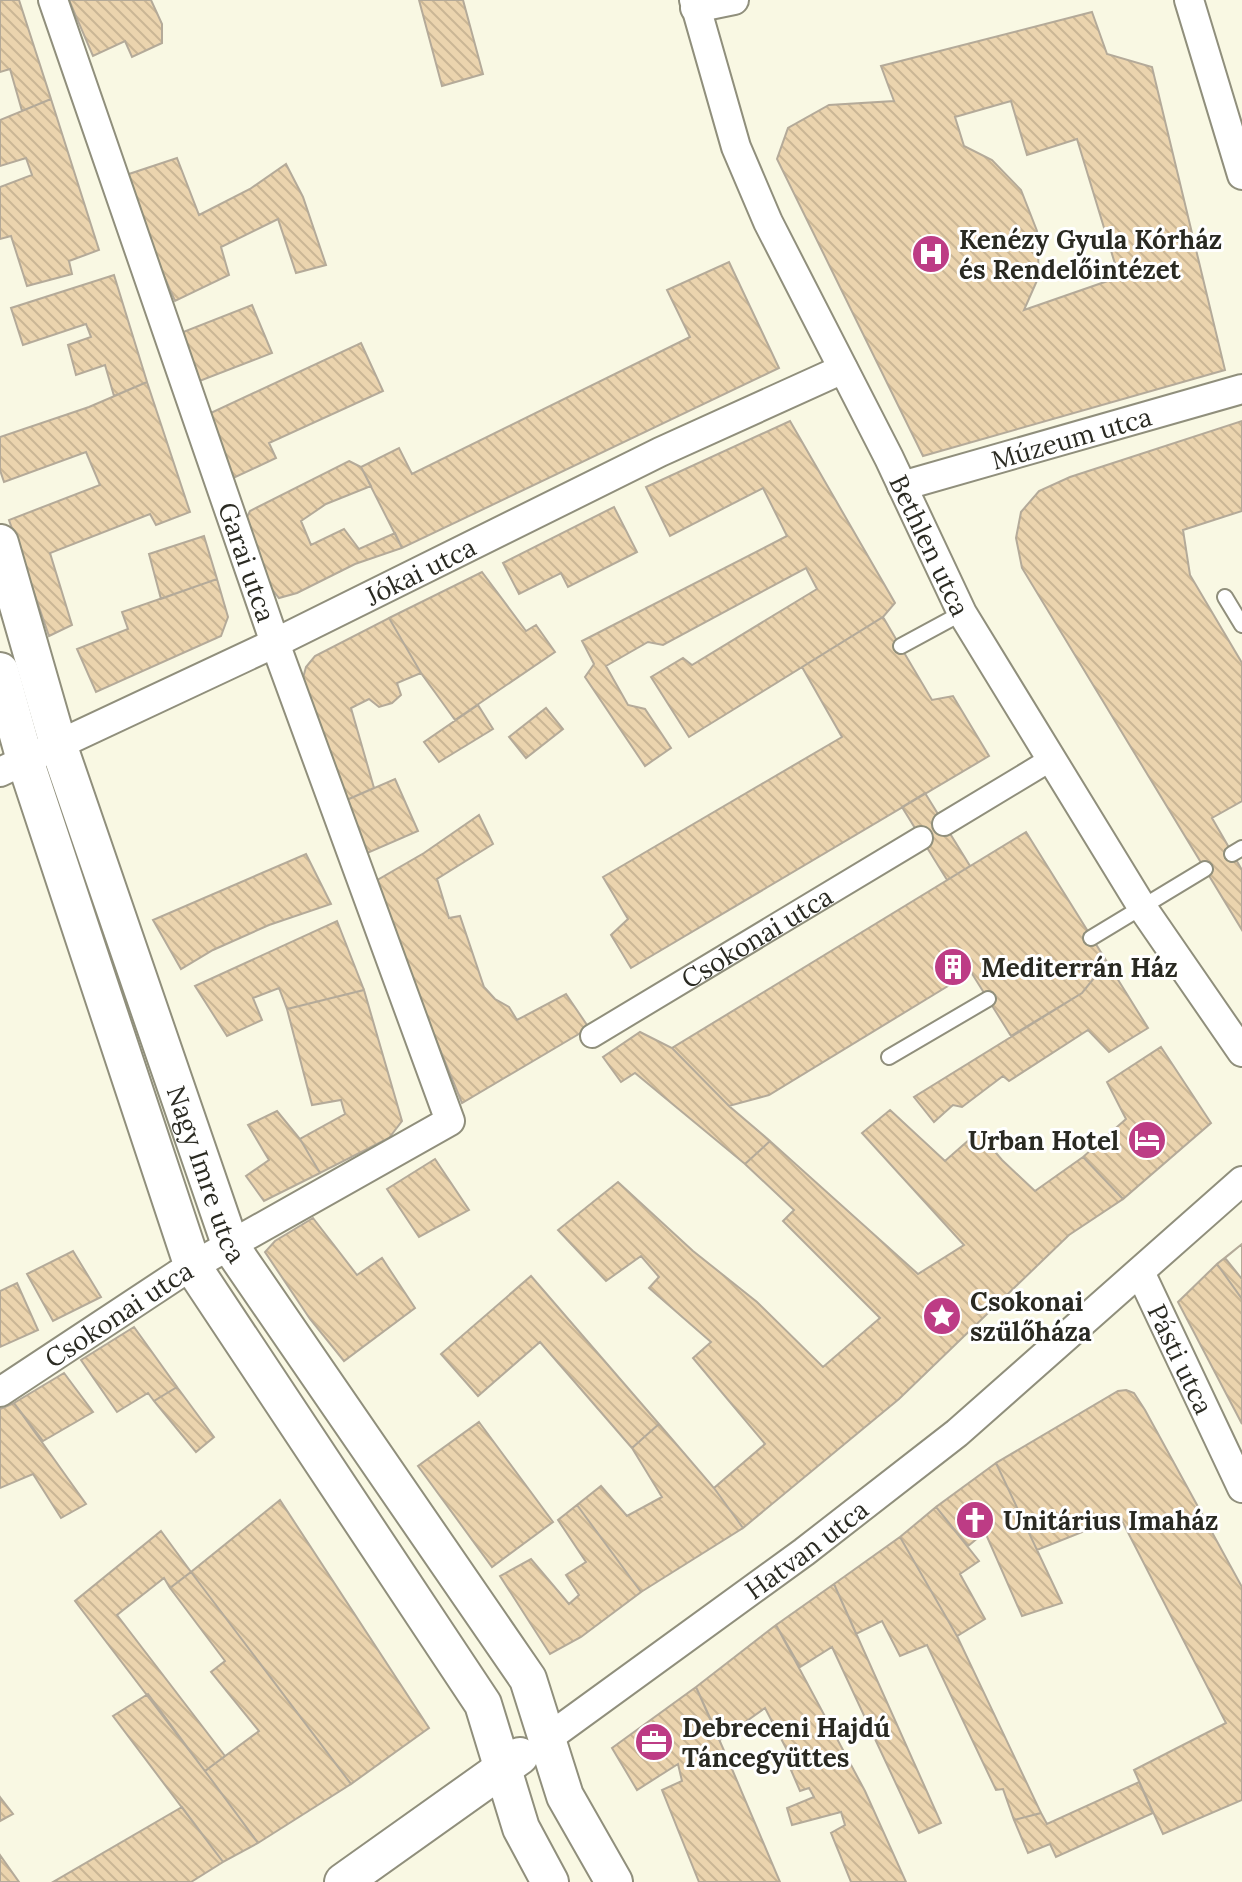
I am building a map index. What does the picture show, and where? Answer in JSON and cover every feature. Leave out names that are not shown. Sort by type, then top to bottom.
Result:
[{"type":"street","name":"Garai utca","points":[[53,0],[275,643],[450,1121]]},
{"type":"street","points":[[694,4],[734,0]]},
{"type":"street","points":[[1189,0],[1242,175]]},
{"type":"street","name":"Bethlen utca","points":[[694,4],[736,147],[768,222],[902,486],[962,613],[1142,907],[1242,1052]]},
{"type":"street","name":"Jókai utca","points":[[13,766],[275,643],[660,452],[843,369]]},
{"type":"street","name":"Múzeum utca","points":[[902,486],[1242,389]]},
{"type":"street","name":"Nagy Imre utca","points":[[0,543],[58,744],[231,1247],[528,1679],[565,1796],[614,1882]]},
{"type":"street","name":"Nagy Imre utca","points":[[0,671],[13,766],[193,1267],[483,1704],[521,1828],[550,1882]]},
{"type":"street","points":[[944,824],[1050,760]]},
{"type":"street","name":"Csokonai utca","points":[[592,1036],[921,838]]},
{"type":"street","name":"Csokonai utca","points":[[0,1392],[193,1267],[450,1121]]},
{"type":"street","name":"Hatvan utca","points":[[343,1882],[791,1561],[957,1433],[1242,1181]]},
{"type":"street","name":"Pásti utca","points":[[1140,1272],[1242,1488]]},
{"type":"lane","points":[[1225,597],[1242,625]]},
{"type":"lane","points":[[901,646],[962,613]]},
{"type":"lane","points":[[1091,938],[1205,869]]},
{"type":"lane","points":[[889,1057],[988,999]]},
{"type":"building","points":[[0,0],[19,0],[51,99],[22,111],[10,69],[0,72]]},
{"type":"building","points":[[69,0],[151,0],[162,24],[162,43],[132,57],[125,41],[93,56]]},
{"type":"building","points":[[419,0],[463,0],[483,74],[442,86]]},
{"type":"building","name":"Kenézy Gyula Kórház és Rendelőintézet","points":[[1092,12],[1107,54],[1152,67],[1225,370],[923,456],[777,159],[788,128],[829,105],[894,101],[881,66]],"holes":[[[1011,101],[1027,155],[1077,139],[1119,277],[1024,310],[1039,276],[1037,231],[1021,190],[992,160],[964,146],[955,117]]]},
{"type":"building","points":[[51,99],[99,250],[69,261],[72,274],[27,286],[11,236],[0,239],[0,187],[32,175],[26,158],[0,166],[0,120]]},
{"type":"building","points":[[177,158],[199,215],[250,189],[286,164],[303,197],[326,265],[296,273],[278,219],[221,247],[229,275],[175,301],[149,242],[126,175]]},
{"type":"building","points":[[729,262],[779,368],[402,548],[361,467],[399,448],[412,474],[690,337],[667,290]]},
{"type":"building","points":[[114,275],[147,382],[114,396],[105,365],[76,375],[68,345],[91,337],[86,324],[23,345],[11,308]]},
{"type":"building","points":[[252,305],[272,353],[197,382],[178,334]]},
{"type":"building","points":[[361,343],[383,391],[269,443],[276,458],[229,480],[200,418]]},
{"type":"building","points":[[147,382],[190,512],[156,525],[150,514],[50,553],[72,625],[49,636],[9,520],[100,485],[86,452],[4,482],[0,470],[0,437],[89,407]]},
{"type":"building","points":[[790,421],[895,603],[883,617],[689,737],[651,677],[683,658],[692,665],[817,589],[806,568],[663,645],[648,642],[606,666],[628,705],[645,709],[671,748],[645,766],[585,677],[594,664],[582,641],[787,536],[763,488],[670,536],[646,487]]},
{"type":"building","points":[[1242,421],[1242,511],[1183,530],[1190,575],[1242,663],[1242,801],[1212,818],[1242,870],[1242,930],[1022,568],[1016,538],[1021,512],[1039,491],[1070,477]]},
{"type":"building","points":[[349,461],[361,467],[371,486],[326,504],[301,521],[311,545],[344,529],[359,549],[395,533],[402,548],[355,564],[297,593],[279,598],[267,583],[244,523],[250,511]]},
{"type":"building","points":[[614,507],[637,552],[568,587],[561,573],[519,594],[503,563]]},
{"type":"building","points":[[204,536],[217,579],[161,599],[149,554]]},
{"type":"building","points":[[482,572],[526,631],[536,625],[555,652],[455,720],[421,673],[389,618]]},
{"type":"building","points":[[217,579],[228,617],[221,636],[96,692],[77,649],[128,629],[122,612]]},
{"type":"building","points":[[883,617],[932,700],[953,696],[989,756],[631,968],[611,935],[628,919],[603,877],[842,737],[802,667]]},
{"type":"building","points":[[389,618],[421,673],[397,683],[401,695],[392,703],[379,707],[369,699],[351,708],[374,788],[342,802],[303,678],[306,667],[315,656]]},
{"type":"building","points":[[478,705],[493,729],[439,762],[424,742]]},
{"type":"building","points":[[546,708],[563,729],[526,758],[509,737]]},
{"type":"building","points":[[395,779],[418,831],[365,854],[342,802]]},
{"type":"building","points":[[925,793],[970,866],[947,880],[902,807]]},
{"type":"building","points":[[479,815],[493,844],[437,879],[449,918],[460,916],[484,987],[495,999],[509,1007],[517,1020],[566,994],[589,1028],[462,1103],[374,882],[424,853]]},
{"type":"building","name":"Mediterrán Ház","points":[[1026,832],[1107,962],[1082,993],[1011,1036],[971,972],[769,1095],[729,1106],[672,1048]]},
{"type":"building","points":[[306,854],[331,904],[269,925],[213,950],[181,969],[153,920]]},
{"type":"building","points":[[337,921],[364,990],[287,1009],[279,988],[253,998],[262,1020],[227,1036],[195,986]]},
{"type":"building","points":[[1107,962],[1148,1028],[1109,1052],[1088,1030],[1009,1081],[1003,1076],[962,1107],[953,1105],[934,1122],[914,1097],[1082,993]]},
{"type":"building","points":[[364,990],[402,1121],[389,1138],[320,1173],[300,1139],[345,1114],[341,1100],[312,1105],[287,1009]]},
{"type":"building","points":[[640,1032],[672,1048],[729,1106],[770,1141],[745,1164],[635,1073],[621,1082],[603,1057]]},
{"type":"building","name":"Urban Hotel","points":[[1161,1047],[1211,1123],[1123,1199],[1083,1157],[1126,1119],[1107,1082]]},
{"type":"building","points":[[890,1110],[945,1161],[978,1132],[1035,1191],[1083,1157],[1123,1199],[1069,1235],[899,1399],[743,1528],[714,1488],[765,1444],[693,1358],[711,1342],[649,1288],[659,1277],[641,1256],[606,1281],[558,1230],[618,1182],[693,1251],[757,1302],[823,1367],[880,1318],[783,1221],[794,1210],[745,1164],[770,1141],[918,1274],[964,1245],[862,1133]]},
{"type":"building","points":[[277,1111],[300,1139],[320,1173],[264,1201],[246,1176],[269,1160],[248,1125]]},
{"type":"building","points":[[435,1159],[469,1210],[419,1237],[387,1189]]},
{"type":"building","points":[[313,1218],[357,1275],[382,1258],[415,1308],[344,1361],[310,1319],[265,1252],[275,1241]]},
{"type":"building","points":[[1242,1244],[1242,1299],[1217,1264]]},
{"type":"building","points":[[1242,1244],[1242,1279],[1225,1258]]},
{"type":"building","points":[[73,1251],[101,1297],[53,1321],[27,1274]]},
{"type":"building","points":[[1217,1264],[1242,1299],[1242,1424],[1178,1302]]},
{"type":"building","points":[[531,1276],[659,1424],[632,1448],[540,1342],[478,1396],[441,1354]]},
{"type":"building","points":[[17,1283],[38,1330],[0,1347],[0,1291]]},
{"type":"building","points":[[134,1327],[177,1387],[154,1401],[148,1393],[117,1412],[81,1360]]},
{"type":"building","points":[[64,1373],[93,1412],[43,1441],[14,1403]]},
{"type":"building","points":[[177,1387],[214,1437],[196,1452],[154,1401]]},
{"type":"building","points":[[1118,1391],[1134,1393],[1145,1410],[1242,1587],[1242,1800],[1163,1834],[1134,1770],[1226,1723],[1120,1517],[1037,1550],[996,1463]]},
{"type":"building","points":[[14,1403],[86,1504],[61,1518],[33,1474],[0,1488],[0,1409]]},
{"type":"building","points":[[479,1422],[553,1522],[492,1567],[418,1466]]},
{"type":"building","points":[[659,1424],[714,1488],[743,1528],[641,1592],[577,1505],[601,1486],[627,1516],[662,1497],[632,1448]]},
{"type":"building","points":[[996,1463],[1062,1603],[1022,1616],[985,1532],[968,1546],[936,1507]]},
{"type":"building","points":[[280,1500],[429,1728],[351,1784],[191,1572]]},
{"type":"building","points":[[577,1505],[641,1592],[581,1637],[550,1654],[500,1576],[531,1559],[569,1604],[579,1595],[566,1575],[586,1562],[558,1520]]},
{"type":"building","points":[[936,1507],[979,1561],[960,1574],[985,1619],[957,1636],[900,1537]]},
{"type":"building","points":[[161,1531],[191,1572],[170,1588],[164,1578],[117,1615],[225,1756],[205,1771],[75,1601]]},
{"type":"building","points":[[900,1537],[957,1636],[1041,1813],[1014,1820],[1003,1789],[996,1790],[927,1645],[900,1656],[882,1621],[856,1634],[834,1584]]},
{"type":"building","points":[[191,1572],[351,1784],[258,1843],[205,1771],[259,1731],[211,1672],[225,1661],[170,1588]]},
{"type":"building","points":[[834,1584],[941,1823],[919,1833],[832,1647],[800,1667],[776,1625]]},
{"type":"building","points":[[776,1625],[865,1791],[906,1882],[851,1882],[831,1833],[845,1825],[841,1812],[792,1825],[787,1808],[814,1797],[809,1788],[800,1791],[791,1770],[800,1767],[793,1750],[788,1752],[765,1708],[720,1740],[696,1687]]},
{"type":"building","points":[[696,1687],[780,1882],[699,1882],[662,1790],[682,1781],[678,1764],[637,1790],[612,1748]]},
{"type":"building","points":[[148,1694],[258,1843],[223,1862],[113,1716]]},
{"type":"building","points":[[1139,1782],[1153,1813],[1056,1857],[1050,1844],[1028,1853],[1014,1820],[1041,1813],[1047,1824]]},
{"type":"building","points":[[0,1797],[13,1814],[0,1821]]},
{"type":"building","points":[[182,1807],[223,1862],[191,1882],[53,1882]]},
{"type":"building","points":[[0,1855],[19,1882],[0,1882]]},
{"type":"place","name":"Kenézy Gyula Kórház és Rendelőintézet","points":[[931,254]]},
{"type":"place","name":"Mediterrán Ház","points":[[953,967]]},
{"type":"place","name":"Urban Hotel","points":[[1147,1140]]},
{"type":"place","name":"Csokonai szülőháza","points":[[942,1316]]},
{"type":"place","name":"Unitárius Imaház","points":[[975,1520]]},
{"type":"place","name":"Debreceni Hajdú Táncegyüttes","points":[[654,1742]]}]
